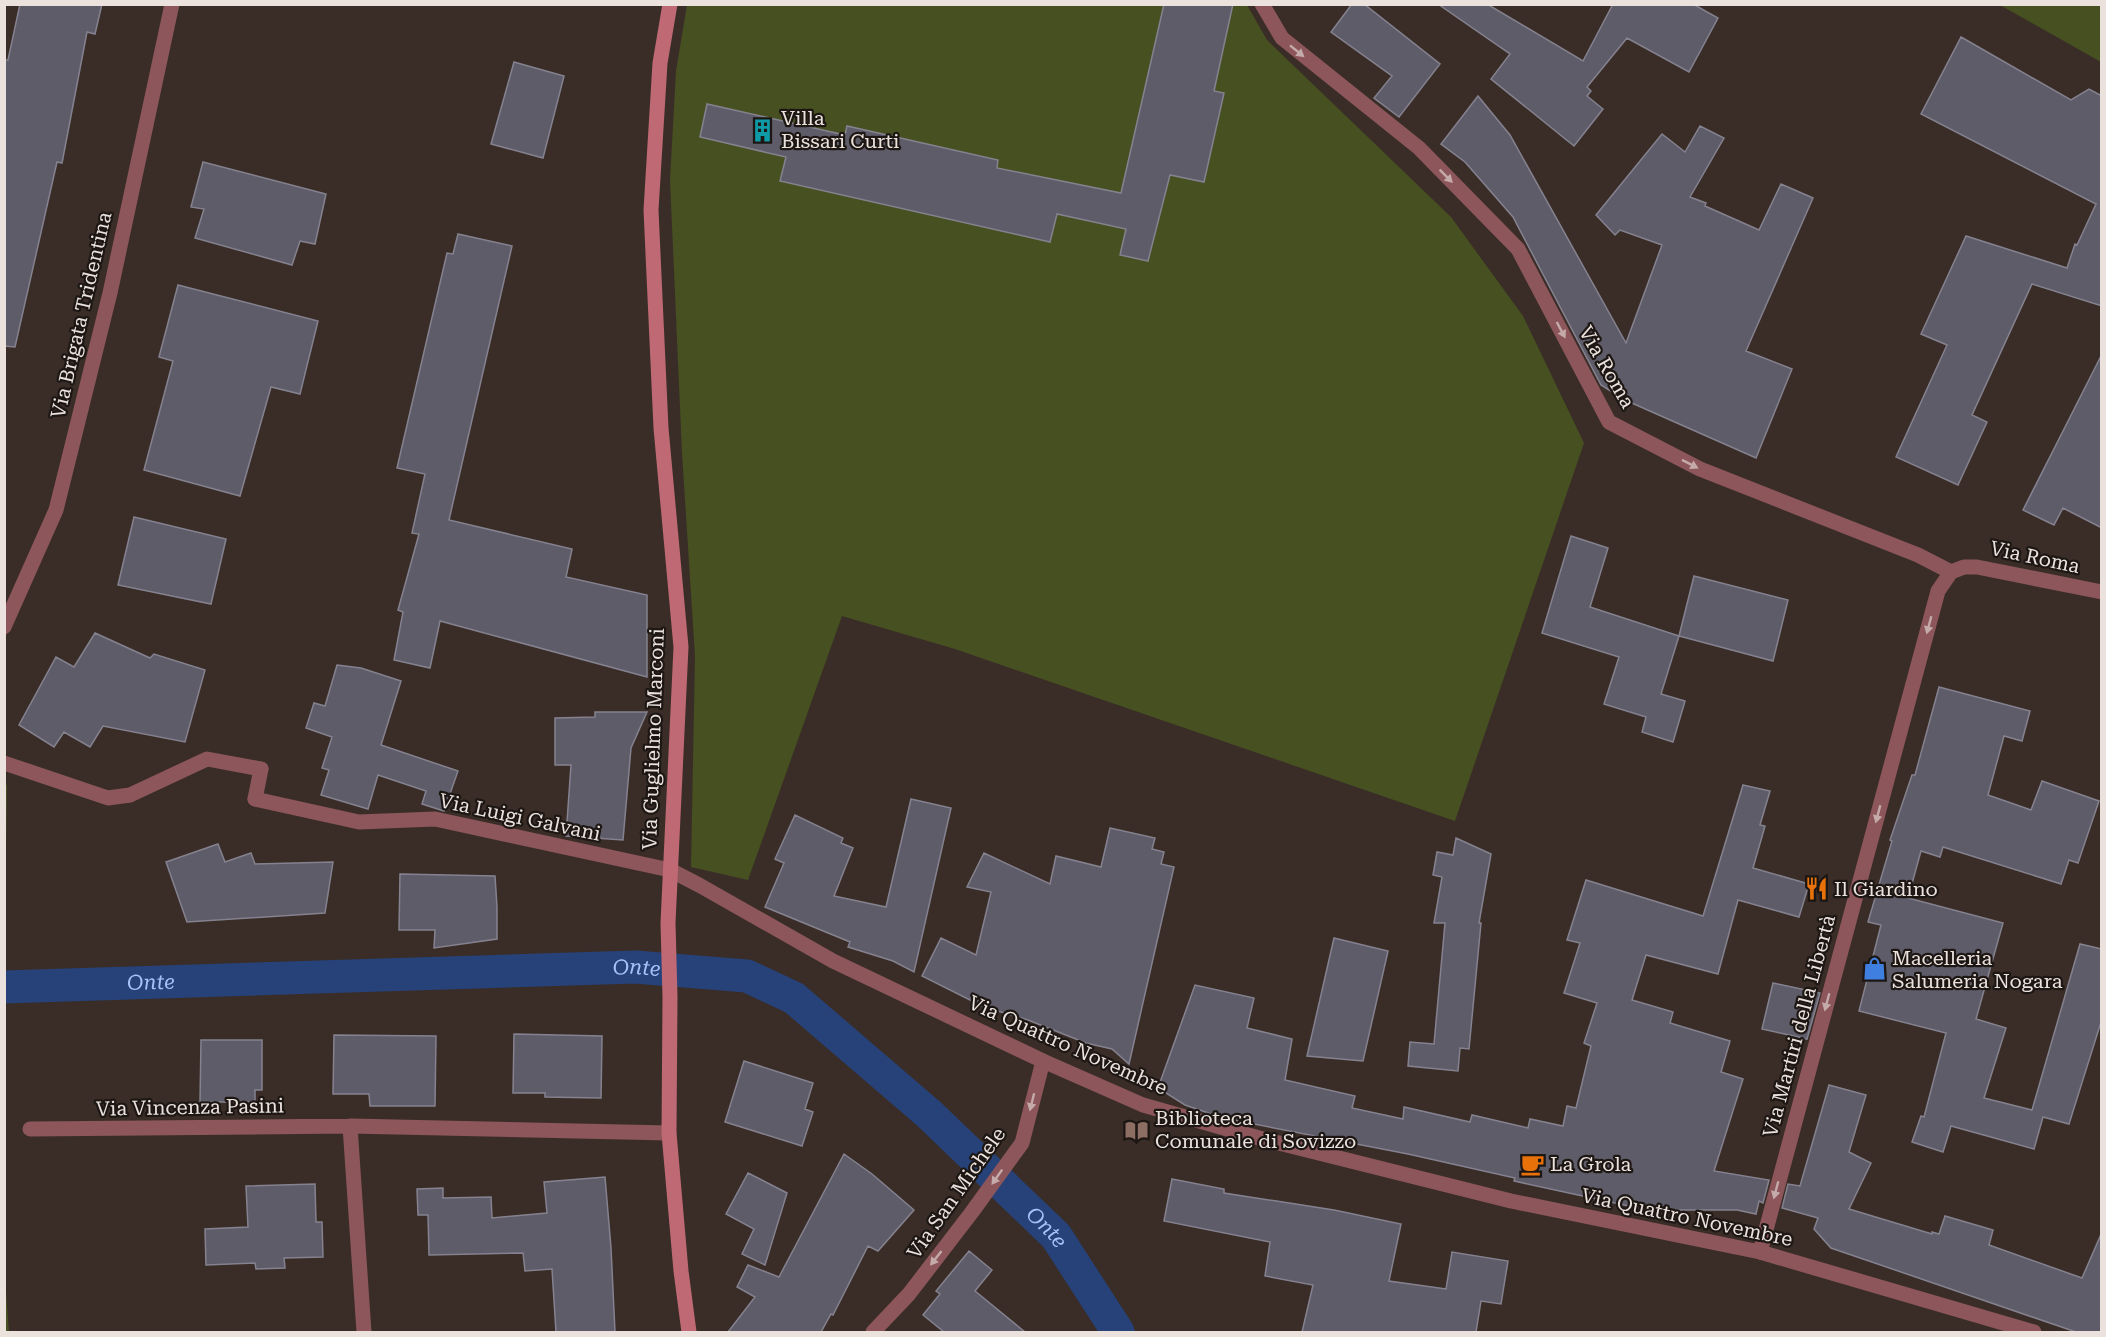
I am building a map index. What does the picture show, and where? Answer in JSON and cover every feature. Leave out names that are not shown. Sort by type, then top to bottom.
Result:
[{"type":"main road","name":"Via Guglielmo Marconi","points":[[670,4],[660,63],[651,210],[661,428],[681,647],[668,922],[669,1133],[681,1271],[689,1332]]},
{"type":"street","name":"Via Brigata Tridentina","points":[[4,627],[56,510],[110,293],[172,4]]},
{"type":"street","name":"Via Roma","points":[[1262,4],[1282,38],[1419,148],[1518,249],[1609,422],[1700,469],[1918,555],[1952,572],[1964,567],[1977,567],[2102,592]]},
{"type":"street","name":"Via Martiri della Libertà","points":[[1760,1252],[1938,591],[1952,572]]},
{"type":"street","name":"Via Luigi Galvani","points":[[4,763],[108,798],[130,795],[207,759],[261,769],[255,799],[360,822],[435,819],[670,870]]},
{"type":"street","name":"Via Quattro Novembre","points":[[670,870],[833,961],[1143,1105],[1259,1138],[1511,1201],[1760,1252],[2034,1332]]},
{"type":"street","name":"Via San Michele","points":[[873,1332],[909,1294],[1022,1143],[1043,1060]]},
{"type":"street","name":"Via Vincenza Pasini","points":[[30,1129],[350,1126],[669,1133]]},
{"type":"street","points":[[350,1126],[364,1332]]},
{"type":"green space","points":[[687,5],[1247,5],[1267,40],[1451,217],[1523,316],[1584,443],[1455,821],[955,649],[842,616],[748,880],[691,867],[695,656],[682,453],[670,180],[676,71]]},
{"type":"green space","points":[[2000,5],[2101,5],[2101,62]]},
{"type":"green space","points":[[5,784],[7,785],[5,922]]},
{"type":"green space","points":[[5,1278],[9,1332],[5,1332]]},
{"type":"building","points":[[20,4],[102,4],[95,34],[87,32],[62,163],[57,162],[15,347],[4,346],[4,60],[8,60]]},
{"type":"building","name":"Villa Bissari Curti","points":[[1164,4],[1233,4],[1214,91],[1224,93],[1204,182],[1170,175],[1148,261],[1120,255],[1126,229],[1057,214],[1050,242],[780,181],[786,157],[700,137],[707,104],[845,135],[847,126],[998,160],[997,168],[1121,193]]},
{"type":"building","points":[[1352,4],[1364,4],[1440,64],[1399,117],[1374,98],[1392,76],[1331,32]]},
{"type":"building","points":[[1438,4],[1487,4],[1583,61],[1613,4],[1693,4],[1718,18],[1689,72],[1627,38],[1587,87],[1591,91],[1587,96],[1603,109],[1574,146],[1491,79],[1510,54]]},
{"type":"building","points":[[1961,37],[2071,100],[2089,89],[2102,96],[2102,306],[2032,284],[1972,415],[1987,422],[1958,485],[1896,457],[1947,345],[1921,334],[1966,236],[2067,268],[2075,244],[2077,245],[2096,204],[1921,114]]},
{"type":"building","points":[[514,62],[564,76],[543,158],[491,144]]},
{"type":"building","points":[[1478,96],[1510,135],[1626,343],[1662,245],[1620,230],[1615,235],[1596,215],[1662,134],[1685,152],[1700,126],[1724,138],[1690,197],[1759,230],[1781,184],[1813,198],[1746,351],[1792,369],[1756,458],[1625,400],[1601,385],[1513,217],[1465,162],[1441,144]]},
{"type":"building","points":[[203,162],[326,194],[315,244],[300,241],[292,265],[195,238],[204,209],[191,207]]},
{"type":"building","points":[[458,234],[512,246],[449,520],[572,549],[566,577],[647,595],[647,677],[440,621],[430,668],[394,660],[403,612],[398,610],[419,534],[412,533],[425,474],[397,468],[447,253],[453,254]]},
{"type":"building","points":[[178,285],[318,321],[300,394],[271,387],[240,496],[144,470],[173,361],[159,357]]},
{"type":"building","points":[[2102,354],[2102,528],[2063,508],[2054,525],[2023,510]]},
{"type":"building","points":[[134,517],[226,539],[211,604],[118,585]]},
{"type":"building","points":[[1571,536],[1608,548],[1590,607],[1679,636],[1661,694],[1685,701],[1673,742],[1642,732],[1646,717],[1604,704],[1619,657],[1542,633]]},
{"type":"building","points":[[1694,576],[1788,600],[1773,661],[1679,636]]},
{"type":"building","points":[[95,633],[150,658],[154,654],[205,670],[185,742],[103,726],[90,747],[64,732],[54,747],[19,725],[56,657],[74,667]]},
{"type":"building","points":[[337,665],[361,668],[401,681],[381,745],[458,771],[444,811],[422,804],[426,791],[378,775],[368,809],[321,795],[329,770],[322,768],[332,737],[306,728],[314,703],[325,706]]},
{"type":"building","points":[[1939,687],[2030,711],[2022,741],[2004,736],[1988,795],[2031,810],[2042,781],[2099,801],[2078,863],[2069,860],[2061,884],[1943,847],[1940,857],[1921,851],[1908,898],[2003,923],[1976,1019],[2006,1028],[1984,1098],[2032,1110],[2080,944],[2102,949],[2102,1019],[2069,1124],[2043,1117],[2034,1149],[1951,1126],[1943,1152],[1912,1142],[1921,1116],[1924,1117],[1946,1033],[1859,1011],[1881,925],[1868,922],[1892,841],[1890,840],[1912,775],[1915,775]]},
{"type":"building","points":[[595,712],[647,712],[631,748],[623,840],[566,836],[571,765],[555,765],[555,718],[595,717]]},
{"type":"building","points":[[1743,785],[1770,791],[1760,825],[1765,826],[1753,868],[1809,884],[1799,917],[1738,900],[1718,974],[1646,955],[1632,1000],[1673,1012],[1670,1023],[1730,1041],[1721,1072],[1743,1079],[1714,1171],[1769,1180],[1763,1203],[1759,1201],[1756,1214],[1737,1210],[1647,1210],[1514,1181],[1515,1178],[1408,1154],[1223,1118],[1185,1105],[1158,1088],[1195,985],[1254,998],[1247,1028],[1292,1039],[1285,1080],[1355,1096],[1352,1108],[1403,1119],[1404,1107],[1470,1122],[1472,1115],[1528,1128],[1530,1119],[1563,1126],[1567,1106],[1576,1108],[1591,1046],[1584,1043],[1597,1003],[1564,993],[1580,943],[1567,940],[1586,880],[1703,916]]},
{"type":"building","points":[[911,799],[951,808],[914,972],[893,961],[848,947],[850,942],[765,907],[784,863],[775,859],[795,815],[843,838],[841,843],[853,848],[834,896],[886,907]]},
{"type":"building","points":[[1110,828],[1155,838],[1152,849],[1164,852],[1161,864],[1174,867],[1129,1064],[1112,1049],[1086,1043],[1028,1020],[984,1007],[922,976],[941,938],[976,955],[991,892],[967,887],[984,853],[1050,884],[1056,856],[1101,867]]},
{"type":"building","points":[[1456,838],[1491,854],[1479,923],[1481,923],[1469,1049],[1460,1048],[1458,1071],[1408,1066],[1410,1042],[1434,1044],[1445,923],[1434,923],[1442,877],[1433,875],[1437,852],[1453,855]]},
{"type":"building","points":[[218,844],[225,862],[251,853],[255,864],[333,862],[325,913],[187,922],[166,862]]},
{"type":"building","points":[[400,874],[495,876],[497,939],[434,948],[435,930],[399,930]]},
{"type":"building","points":[[1334,938],[1388,951],[1363,1061],[1307,1056]]},
{"type":"building","points":[[1773,983],[1820,993],[1807,1039],[1762,1029]]},
{"type":"building","points":[[514,1034],[602,1036],[601,1098],[545,1097],[545,1093],[513,1093]]},
{"type":"building","points":[[334,1035],[436,1036],[435,1106],[370,1106],[369,1094],[333,1094]]},
{"type":"building","points":[[201,1040],[262,1040],[262,1090],[255,1090],[255,1102],[200,1102]]},
{"type":"building","points":[[744,1061],[813,1083],[805,1109],[813,1112],[802,1146],[725,1122]]},
{"type":"building","points":[[1829,1085],[1866,1095],[1849,1152],[1871,1163],[1849,1209],[1932,1234],[1932,1232],[1939,1234],[1945,1216],[1993,1230],[1989,1245],[2082,1278],[2102,1232],[2102,1332],[2076,1332],[1831,1248],[1814,1229],[1818,1218],[1782,1208],[1788,1184],[1800,1186]]},
{"type":"building","points":[[844,1154],[872,1174],[914,1210],[878,1251],[868,1246],[833,1315],[831,1314],[821,1332],[728,1332],[755,1297],[737,1287],[748,1265],[779,1277]]},
{"type":"building","points":[[748,1173],[787,1193],[765,1265],[742,1254],[754,1229],[726,1214]]},
{"type":"building","points":[[605,1177],[615,1332],[556,1332],[552,1269],[525,1271],[523,1253],[429,1255],[428,1215],[418,1215],[417,1189],[443,1188],[443,1198],[491,1197],[492,1218],[547,1213],[544,1182]]},
{"type":"building","points":[[1172,1179],[1224,1189],[1224,1193],[1334,1210],[1401,1224],[1389,1281],[1446,1289],[1452,1252],[1508,1261],[1501,1304],[1481,1301],[1476,1332],[1302,1332],[1313,1285],[1265,1276],[1270,1242],[1164,1221]]},
{"type":"building","points":[[315,1184],[316,1222],[322,1222],[323,1257],[284,1258],[285,1268],[256,1269],[255,1263],[206,1265],[205,1229],[248,1227],[246,1186]]},
{"type":"building","points":[[969,1251],[992,1270],[975,1291],[1025,1332],[944,1332],[923,1315],[940,1294],[936,1291]]},
{"type":"waterway","name":"Onte","points":[[4,987],[635,967],[747,976],[794,998],[929,1114],[1056,1236],[1118,1332]]},
{"type":"place","name":"Villa Bissari Curti","points":[[763,130]]},
{"type":"place","name":"Il Giardino","points":[[1816,889]]},
{"type":"place","name":"Macelleria Salumeria Nogara","points":[[1874,969]]},
{"type":"place","name":"Biblioteca Comunale di Sovizzo","points":[[1137,1130]]},
{"type":"place","name":"La Grola","points":[[1532,1164]]}]
